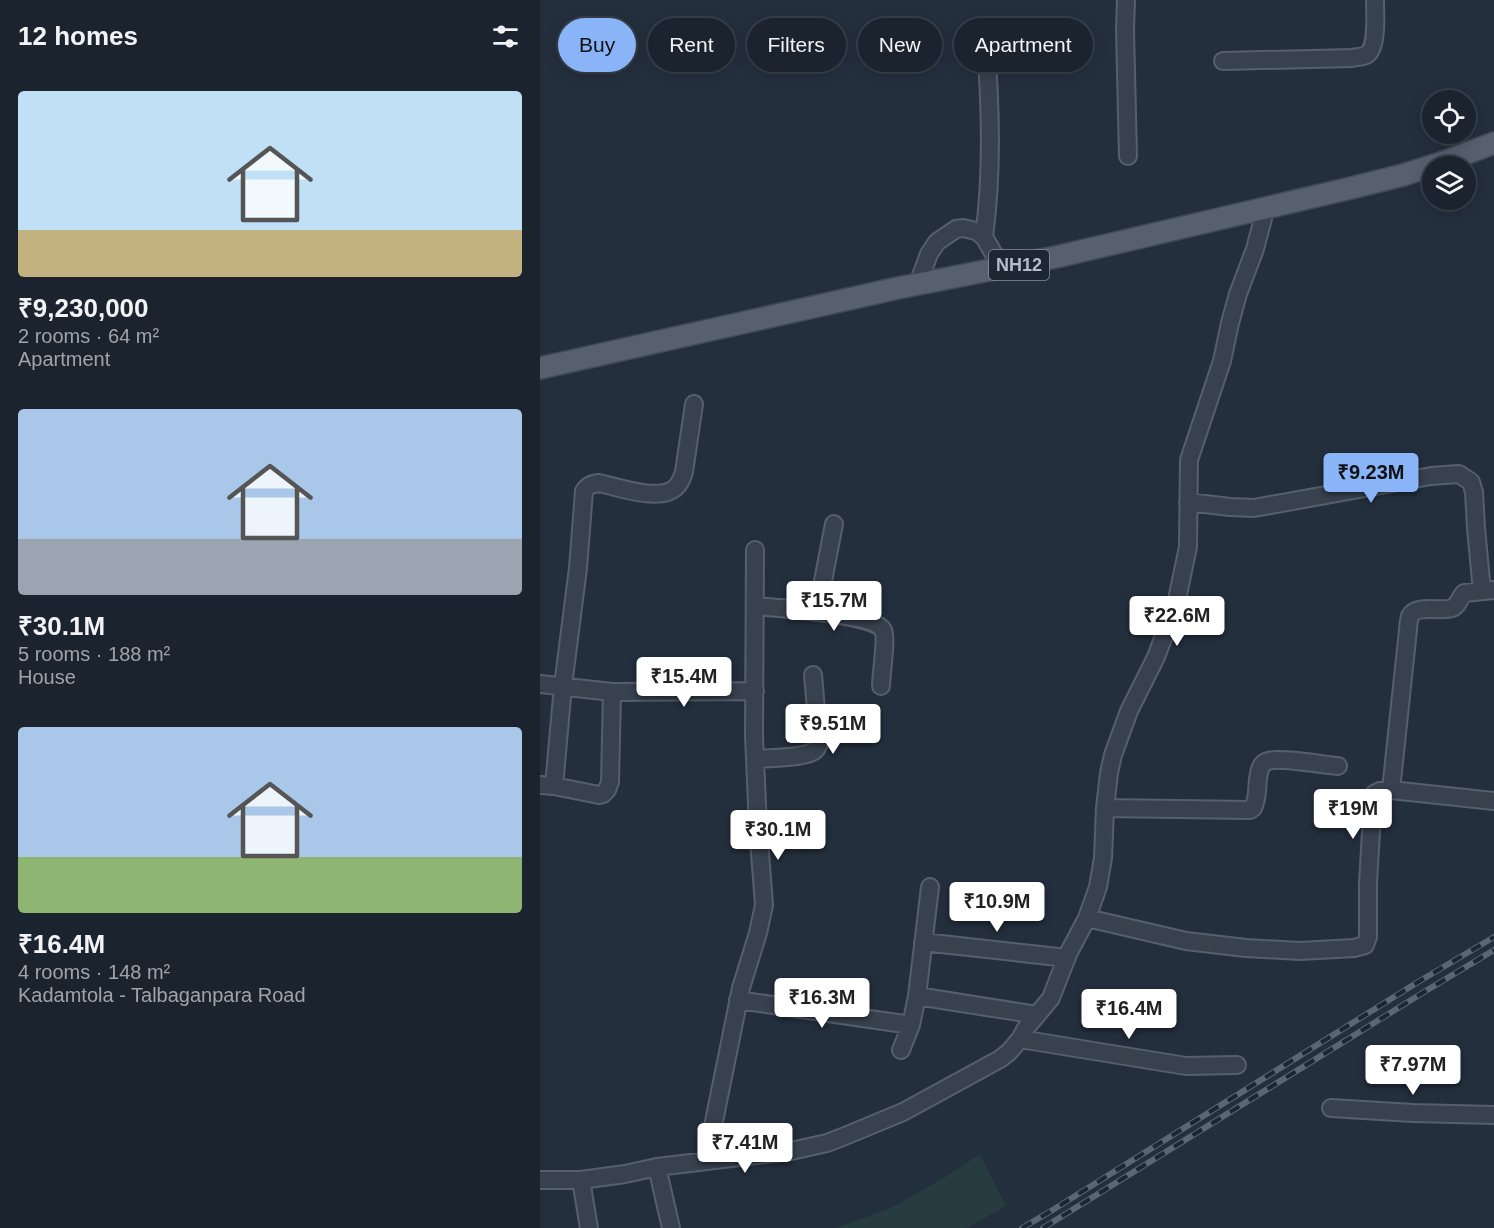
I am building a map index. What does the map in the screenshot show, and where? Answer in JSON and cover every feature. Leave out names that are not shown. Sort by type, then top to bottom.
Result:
[{"type":"main road","name":"NH12","points":[[540,368],[1056,257],[1403,175],[1494,143]]},
{"type":"street","points":[[1126,0],[1128,156]]},
{"type":"street","points":[[1223,62],[1367,55],[1374,42],[1375,0]]},
{"type":"street","points":[[984,237],[990,157],[988,72]]},
{"type":"street","points":[[540,1180],[581,1180],[827,1143],[903,1112],[1000,1059],[1020,1039],[1051,998],[1067,958],[1088,918],[1098,887],[1103,858],[1109,773],[1123,726],[1156,657],[1176,604],[1188,547],[1189,460],[1222,361],[1238,294],[1255,249],[1266,207]]},
{"type":"street","points":[[918,285],[929,254],[937,242],[956,229],[976,231],[984,237],[1002,268]]},
{"type":"street","points":[[612,692],[610,782],[607,790],[599,795],[547,785],[563,686],[578,568],[584,491],[592,484],[599,483],[642,493],[659,494],[674,489],[684,472],[694,404]]},
{"type":"street","points":[[1188,502],[1254,508],[1431,476],[1459,474],[1471,483],[1474,492],[1476,528],[1488,590],[1464,593],[1451,608],[1421,610],[1411,615],[1390,790]]},
{"type":"street","points":[[817,612],[834,524]]},
{"type":"street","points":[[706,1161],[738,1000],[764,905],[755,759],[755,550]]},
{"type":"street","points":[[756,606],[861,619],[880,626],[885,635],[881,686]]},
{"type":"street","points":[[755,759],[804,755],[817,749],[819,743],[813,675]]},
{"type":"street","points":[[540,684],[612,692],[754,691]]},
{"type":"street","points":[[1105,808],[1250,810],[1257,798],[1260,769],[1268,760],[1338,766]]},
{"type":"street","points":[[1088,918],[1186,941],[1246,948],[1300,951],[1360,947],[1365,945],[1368,937],[1368,883],[1374,794],[1390,790],[1494,801]]},
{"type":"street","points":[[901,1050],[911,1024],[917,996],[930,886]]},
{"type":"street","points":[[923,942],[1067,958]]},
{"type":"street","points":[[917,996],[1037,1015]]},
{"type":"street","points":[[738,1000],[911,1024]]},
{"type":"street","points":[[1020,1039],[1186,1065],[1237,1065]]},
{"type":"street","points":[[1331,1108],[1494,1115]]},
{"type":"street","points":[[657,1167],[671,1228]]},
{"type":"street","points":[[581,1180],[589,1228]]},
{"type":"green space","points":[[980,1154],[1006,1206],[967,1228],[835,1228],[891,1208],[949,1175]]},
{"type":"railway","points":[[1022,1228],[1494,937]]},
{"type":"railway","points":[[1043,1228],[1494,950]]}]
